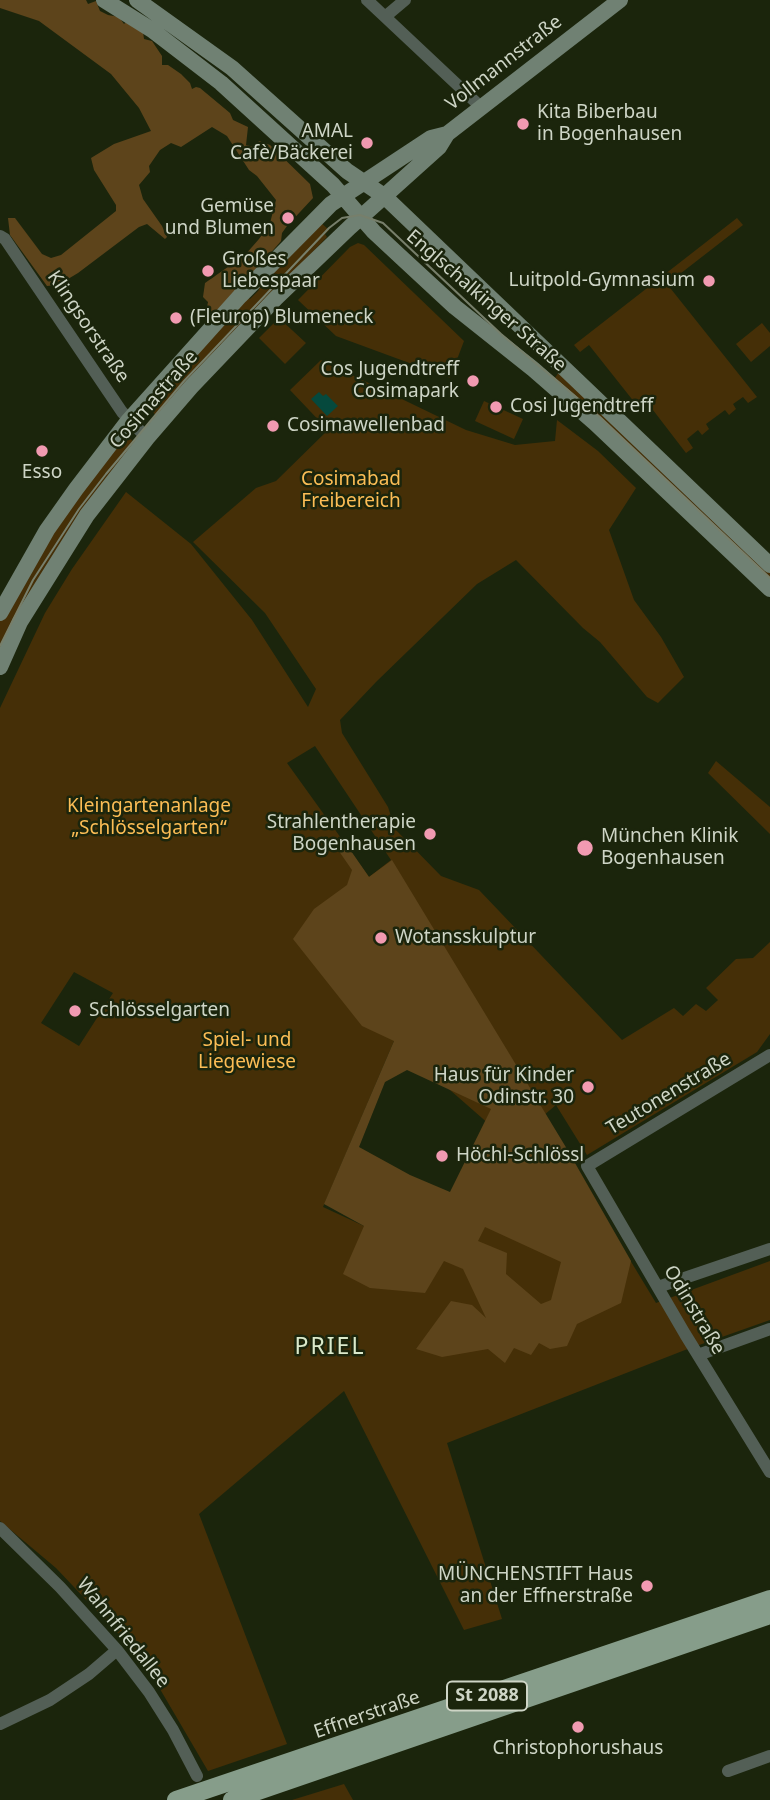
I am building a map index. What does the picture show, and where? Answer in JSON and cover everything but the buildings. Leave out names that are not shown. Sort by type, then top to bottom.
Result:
[{"type":"main road","name":"Englschalkinger Straße","points":[[104,0],[152,30],[221,82],[343,196],[403,259],[455,307],[595,423],[770,589]]},
{"type":"main road","name":"Englschalkinger Straße","points":[[137,0],[232,68],[347,171],[384,196],[770,565]]},
{"type":"main road","name":"Vollmannstraße","points":[[384,196],[439,147],[447,134],[620,0]]},
{"type":"main road","name":"Vollmannstraße","points":[[364,183],[431,138],[447,134]]},
{"type":"main road","name":"Cosimastraße","points":[[0,613],[53,521],[128,421],[240,296],[319,214],[364,183]]},
{"type":"main road","name":"Cosimastraße","points":[[0,667],[20,622],[60,555],[93,506],[147,438],[191,387],[276,298],[384,196]]},
{"type":"main road","name":"Effnerstraße","points":[[176,1800],[770,1599]]},
{"type":"main road","name":"Effnerstraße","points":[[232,1800],[770,1615]]},
{"type":"street","points":[[367,0],[482,108]]},
{"type":"street","points":[[386,16],[405,0]]},
{"type":"street","name":"Klingsorstraße","points":[[0,236],[5,239],[128,421],[147,438]]},
{"type":"street","name":"Teutonenstraße","points":[[587,1166],[770,1055]]},
{"type":"street","name":"Odinstraße","points":[[587,1166],[698,1355],[765,1456],[770,1472]]},
{"type":"street","points":[[658,1287],[770,1249]]},
{"type":"street","points":[[698,1355],[770,1329]]},
{"type":"street","name":"Wahnfriedallee","points":[[0,1528],[61,1587],[117,1650],[155,1702],[203,1789]]},
{"type":"street","points":[[0,1724],[50,1700],[89,1674],[117,1650]]},
{"type":"street","points":[[728,1771],[770,1756]]},
{"type":"green space","points":[[737,218],[743,225],[667,284],[757,397],[748,403],[743,397],[733,404],[736,409],[729,415],[725,410],[706,424],[709,429],[702,435],[698,430],[687,439],[693,448],[686,453],[643,397],[635,403],[589,345],[580,352],[574,345]]},
{"type":"green space","points":[[319,221],[329,230],[325,234],[327,237],[159,418],[147,407],[248,297],[250,299],[259,290],[257,287]]},
{"type":"green space","points":[[358,243],[364,245],[464,341],[450,378],[336,336],[298,300],[350,247]]},
{"type":"green space","points":[[279,318],[306,343],[285,364],[259,338]]},
{"type":"green space","points":[[762,323],[770,333],[770,346],[751,362],[736,344]]},
{"type":"green space","points":[[519,337],[546,354],[770,569],[770,583],[605,427],[552,382],[559,372]]},
{"type":"green space","points":[[321,360],[466,430],[515,445],[555,441],[557,420],[598,451],[636,488],[609,530],[634,600],[661,637],[684,677],[658,703],[647,697],[600,642],[516,560],[477,584],[340,720],[342,733],[388,807],[395,829],[441,876],[479,890],[622,1040],[674,1008],[683,1016],[696,1004],[706,1011],[718,1000],[706,988],[736,959],[753,958],[770,942],[770,1034],[757,1052],[587,1155],[556,1105],[519,1136],[490,1125],[394,1041],[323,1207],[364,1226],[446,1205],[552,1131],[656,1303],[770,1261],[770,1320],[685,1350],[447,1443],[502,1619],[464,1630],[344,1391],[199,1514],[287,1744],[208,1771],[143,1660],[56,1568],[0,1521],[0,708],[45,613],[126,492],[191,544],[252,620],[308,707],[316,689],[265,613],[193,542],[256,488],[276,481],[328,430],[290,390]],"holes":[[[315,746],[391,860],[369,877],[287,763]],[[74,972],[113,993],[79,1046],[41,1023]]]},
{"type":"green space","points":[[484,401],[523,419],[514,439],[475,421]]},
{"type":"green space","points":[[125,434],[135,443],[0,654],[0,619],[62,514]]},
{"type":"green space","points":[[716,761],[770,807],[770,834],[708,773]]},
{"type":"green space","points":[[344,1784],[353,1800],[292,1800]]},
{"type":"shaded area","points":[[0,0],[86,0],[88,4],[96,1],[100,11],[119,17],[124,24],[127,21],[143,32],[144,39],[152,41],[162,56],[162,65],[168,65],[181,74],[192,89],[200,88],[230,113],[233,120],[248,127],[246,145],[254,147],[259,141],[270,145],[310,184],[313,198],[287,226],[281,241],[212,321],[205,318],[208,302],[203,297],[205,283],[245,255],[259,239],[270,223],[276,200],[249,170],[227,136],[212,127],[181,147],[171,143],[160,150],[149,166],[150,172],[139,185],[143,199],[162,226],[167,237],[165,239],[147,224],[139,227],[78,273],[58,285],[47,286],[10,235],[8,218],[15,218],[42,254],[51,258],[61,255],[116,211],[116,205],[94,170],[91,158],[114,144],[151,131],[139,108],[111,74],[39,21],[0,8]]},
{"type":"shaded area","points":[[342,838],[369,877],[392,860],[567,1149],[631,1261],[621,1303],[577,1324],[567,1346],[550,1349],[539,1343],[531,1355],[514,1348],[505,1363],[488,1349],[442,1357],[416,1349],[451,1301],[472,1305],[486,1318],[463,1269],[444,1261],[425,1293],[370,1288],[343,1274],[364,1226],[324,1204],[394,1041],[362,1026],[293,939],[314,909],[347,885],[352,870],[334,844]],"holes":[[[407,1070],[491,1109],[450,1192],[410,1175],[359,1147],[385,1082]],[[485,1227],[561,1262],[551,1300],[541,1304],[506,1274],[507,1253],[478,1241]]]},
{"type":"water","points":[[319,392],[323,396],[326,394],[338,406],[327,416],[311,399]]},
{"type":"tram line","points":[[0,646],[33,580],[79,509],[106,474],[184,381],[329,228],[342,218],[360,215],[383,223],[501,334],[600,417],[770,578]]},
{"type":"place","name":"Kita Biberbau in Bogenhausen","points":[[523,124]]},
{"type":"place","name":"AMAL Cafè/Bäckerei","points":[[367,143]]},
{"type":"place","name":"Gemüse und Blumen","points":[[288,218]]},
{"type":"place","name":"Großes Liebespaar","points":[[208,271]]},
{"type":"place","name":"Luitpold-Gymnasium","points":[[709,281]]},
{"type":"place","name":"(Fleurop) Blumeneck","points":[[176,318]]},
{"type":"place","name":"Cos Jugendtreff Cosimapark","points":[[473,381]]},
{"type":"place","name":"Cosi Jugendtreff","points":[[496,407]]},
{"type":"place","name":"Cosimawellenbad","points":[[273,426]]},
{"type":"place","name":"Esso","points":[[42,451]]},
{"type":"place","name":"Strahlentherapie Bogenhausen","points":[[430,834]]},
{"type":"place","name":"München Klinik Bogenhausen","points":[[585,848]]},
{"type":"place","name":"Wotansskulptur","points":[[381,938]]},
{"type":"place","name":"Schlösselgarten","points":[[75,1011]]},
{"type":"place","name":"Haus für Kinder Odinstr. 30","points":[[588,1087]]},
{"type":"place","name":"Höchl-Schlössl","points":[[442,1156]]},
{"type":"place","name":"MÜNCHENSTIFT Haus an der Effnerstraße","points":[[647,1586]]},
{"type":"place","name":"Christophorushaus","points":[[578,1727]]},
{"type":"district","name":"PRIEL","points":[[330,1347]]},
{"type":"park label","name":"Cosimabad Freibereich","points":[[351,491]]},
{"type":"park label","name":"Kleingartenanlage „Schlösselgarten“","points":[[149,818]]},
{"type":"park label","name":"Spiel- und Liegewiese","points":[[247,1052]]}]
